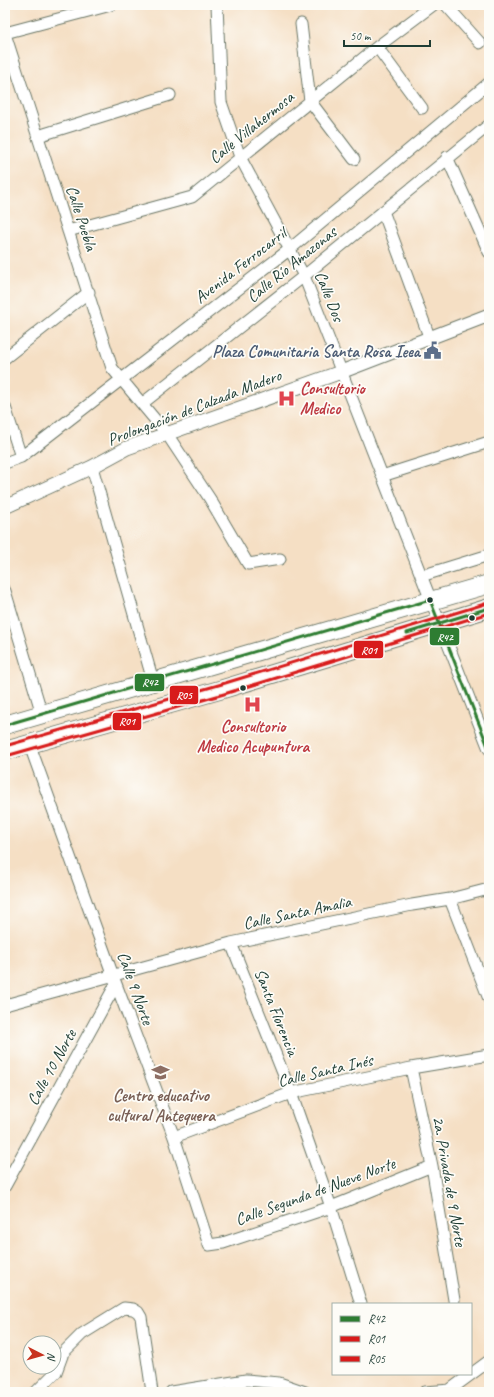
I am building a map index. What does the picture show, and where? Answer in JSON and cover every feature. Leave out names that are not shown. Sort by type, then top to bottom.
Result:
[{"type":"highway","points":[[5,725],[489,584]]},
{"type":"highway","points":[[5,750],[223,689],[489,608]]},
{"type":"street","points":[[5,34],[111,5]]},
{"type":"street","name":"Calle Dos","points":[[217,5],[221,102],[240,157],[304,276],[489,749]]},
{"type":"street","name":"Calle Villahermosa","points":[[68,231],[192,197],[377,47],[433,5]]},
{"type":"street","points":[[446,5],[480,43]]},
{"type":"street","points":[[301,24],[310,101],[354,159]]},
{"type":"street","name":"Calle Puebla","points":[[5,34],[89,292],[112,368],[143,403]]},
{"type":"street","points":[[377,47],[422,108]]},
{"type":"street","name":"Avenida Ferrocarril","points":[[5,462],[21,457],[290,248],[489,82]]},
{"type":"street","points":[[38,136],[170,95]]},
{"type":"street","name":"Calle Río Amazonas","points":[[143,403],[304,276],[447,157],[489,125]]},
{"type":"street","points":[[447,157],[489,252]]},
{"type":"street","points":[[383,211],[430,339]]},
{"type":"street","points":[[5,358],[89,292]]},
{"type":"street","name":"Prolongación de Calzada Madero","points":[[5,507],[92,467],[127,448],[341,372],[489,315]]},
{"type":"street","points":[[143,403],[168,434],[210,499],[248,564],[280,559]]},
{"type":"street","points":[[5,407],[21,457]]},
{"type":"street","points":[[382,476],[489,442]]},
{"type":"street","points":[[92,467],[153,681]]},
{"type":"street","points":[[421,576],[489,555]]},
{"type":"street","points":[[5,591],[42,714]]},
{"type":"street","name":"Calle 9 Norte","points":[[29,743],[174,1137],[209,1245]]},
{"type":"street","name":"Calle Santa Amalia","points":[[5,1005],[115,980],[231,943],[412,905],[450,899],[489,889]]},
{"type":"street","points":[[450,899],[489,999]]},
{"type":"street","name":"Santa Florencia","points":[[231,943],[291,1093],[331,1207],[361,1303]]},
{"type":"street","name":"Calle 10 Norte","points":[[5,1186],[115,980]]},
{"type":"street","name":"Calle Santa Inés","points":[[174,1137],[291,1093],[411,1068],[489,1055]]},
{"type":"street","name":"2a. Privada de 9 Norte","points":[[411,1068],[432,1166],[454,1300]]},
{"type":"street","name":"Calle Segunda de Nueve Norte","points":[[209,1245],[223,1243],[331,1207],[432,1166]]},
{"type":"street","points":[[36,1392],[56,1372],[63,1353],[82,1334],[124,1308],[133,1309],[138,1312],[140,1317],[152,1392]]},
{"type":"street","points":[[472,1374],[489,1361]]},
{"type":"street","points":[[425,1392],[449,1391],[470,1375]]},
{"type":"street","points":[[171,1392],[246,1380],[279,1383],[305,1392]]},
{"type":"transit line","name":"R42","points":[[5,725],[430,600],[489,749]]},
{"type":"transit line","name":"R05","points":[[5,746],[222,684],[488,603]]},
{"type":"transit line","name":"R42","points":[[407,633],[489,608]]},
{"type":"transit line","name":"R01","points":[[6,756],[224,694],[489,613]]},
{"type":"place","name":"Plaza Comunitaria Santa Rosa Ieea","points":[[433,351]]},
{"type":"place","name":"Consultorio Medico","points":[[287,398]]},
{"type":"place","name":"Consultorio Medico Acupuntura","points":[[253,704]]},
{"type":"place","name":"Centro educativo cultural Antequera","points":[[161,1073]]}]
